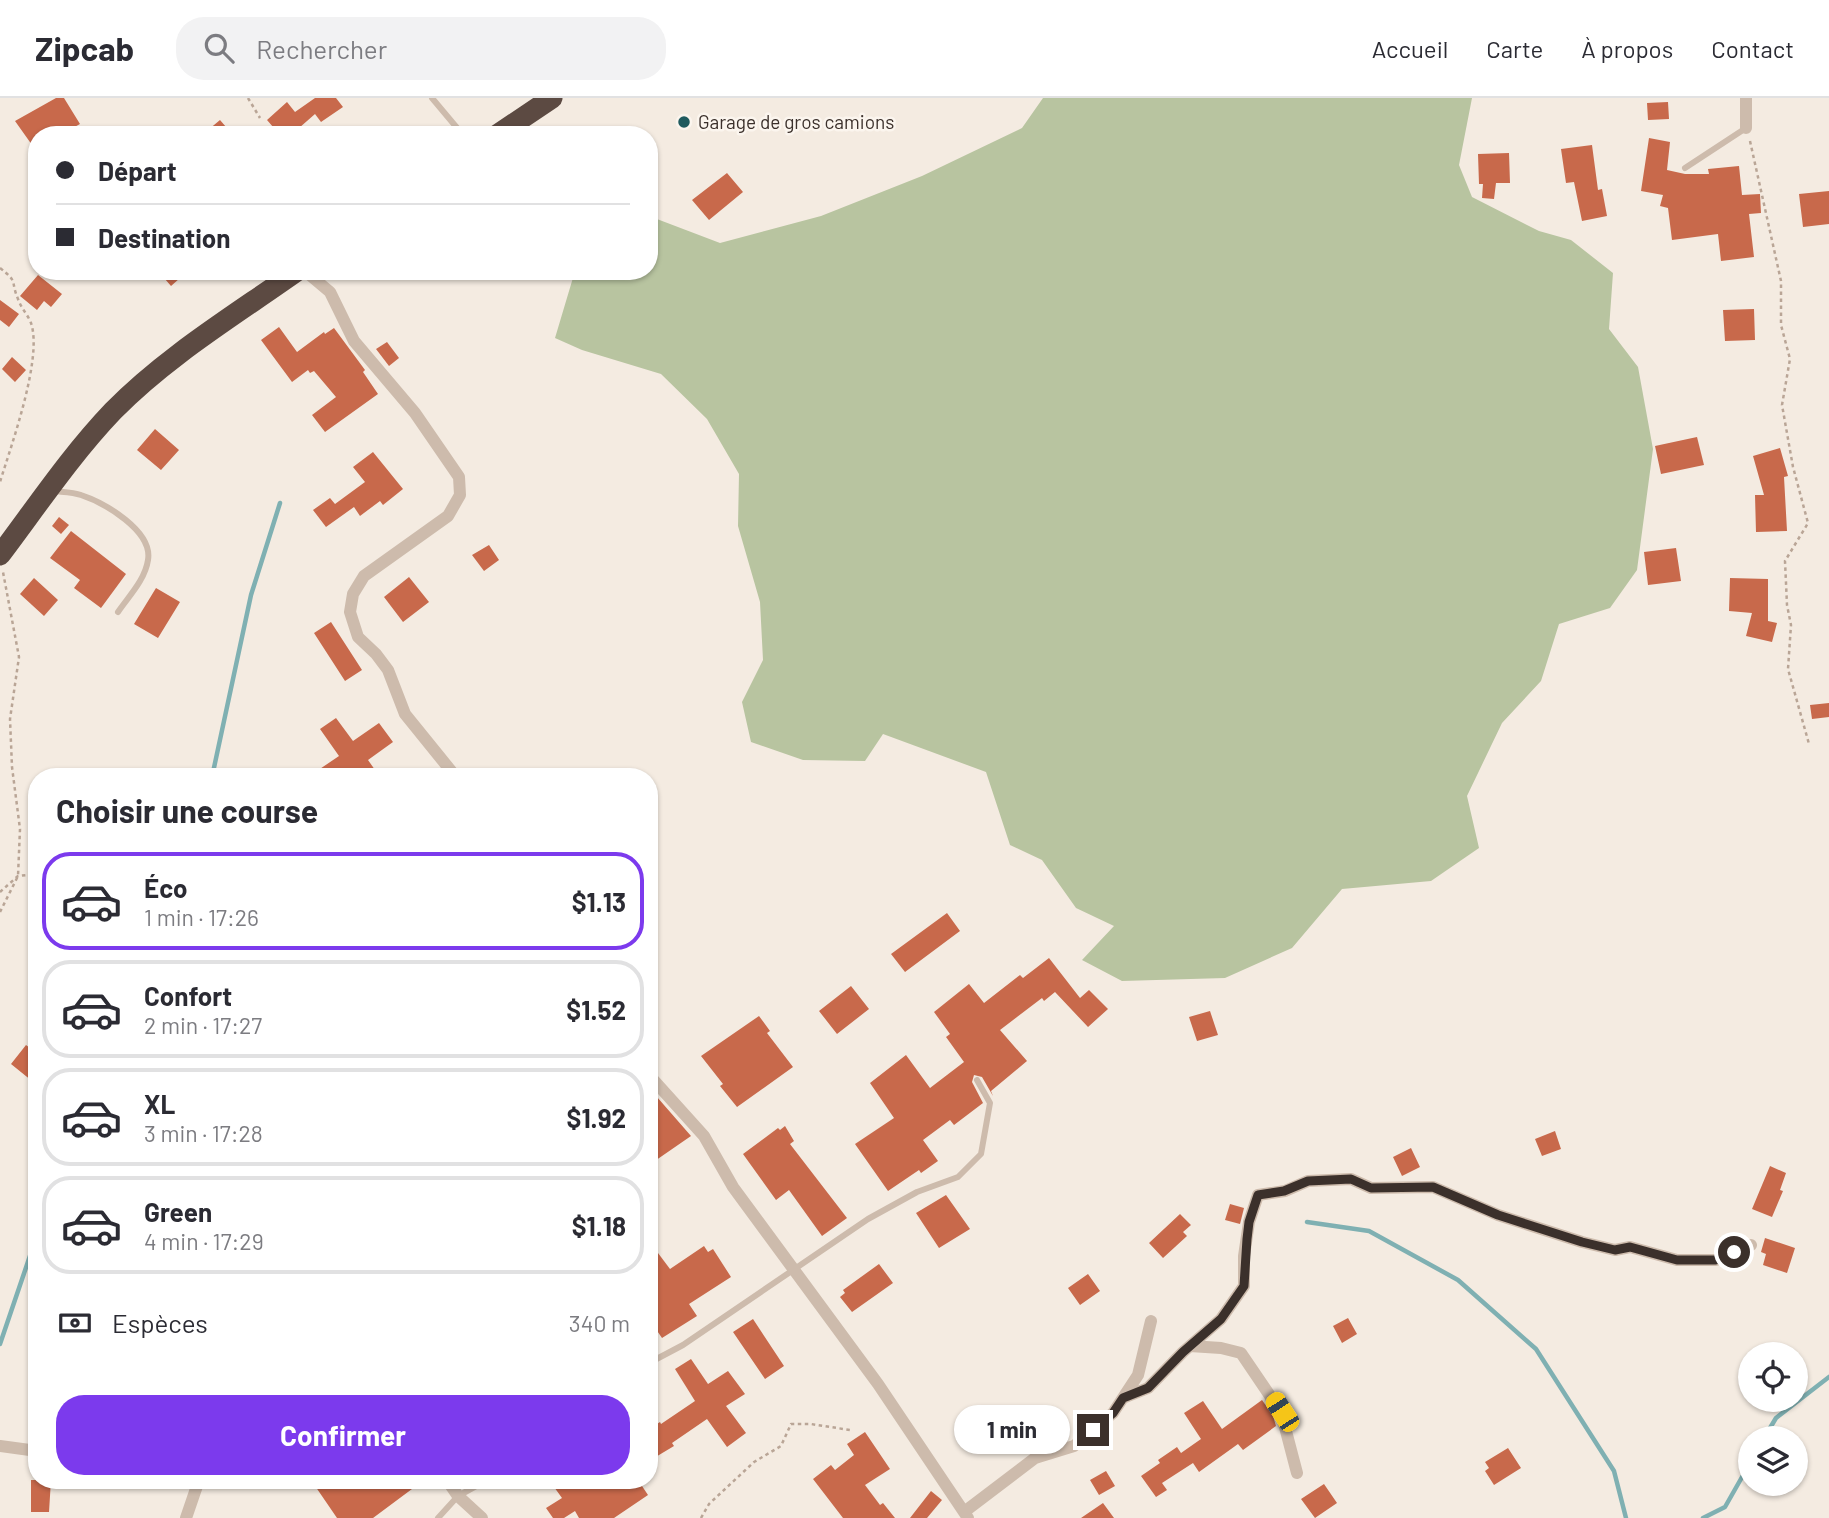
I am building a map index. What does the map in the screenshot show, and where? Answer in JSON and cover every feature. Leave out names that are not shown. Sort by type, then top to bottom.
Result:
[{"type":"highway","points":[[510,126],[552,98]]},
{"type":"highway","points":[[0,555],[82,446],[114,410],[208,333],[284,280]]},
{"type":"street","points":[[1746,98],[1746,128]]},
{"type":"street","points":[[316,280],[330,292],[355,341],[415,413],[459,477],[460,495],[448,516],[364,576],[353,594],[350,612],[358,637],[376,654],[387,670],[405,714],[449,768]]},
{"type":"street","points":[[658,1085],[704,1136],[733,1187],[878,1384],[966,1515],[1035,1458],[1074,1446],[1113,1413],[1138,1375],[1151,1321]]},
{"type":"street","points":[[1123,1398],[1148,1388],[1221,1319],[1244,1286],[1247,1233],[1258,1195],[1284,1191],[1308,1181],[1351,1179],[1371,1188],[1433,1187],[1498,1215],[1582,1242],[1615,1250],[1630,1247],[1677,1260],[1716,1260],[1751,1245]]},
{"type":"street","points":[[1190,1346],[1221,1348],[1241,1353],[1282,1412],[1297,1474]]},
{"type":"street","points":[[0,1446],[28,1450]]},
{"type":"street","points":[[186,1518],[196,1489]]},
{"type":"street","points":[[453,1489],[482,1518]]},
{"type":"lane","points":[[432,98],[455,126]]},
{"type":"lane","points":[[1685,168],[1746,128]]},
{"type":"lane","points":[[49,491],[80,494],[115,510],[144,538],[149,557],[145,573],[118,612]]},
{"type":"lane","points":[[658,1358],[683,1345],[868,1219],[917,1192],[958,1177],[981,1154],[990,1103],[977,1080]]},
{"type":"lane","points":[[438,1518],[457,1496],[470,1489]]},
{"type":"path","points":[[248,98],[260,118]]},
{"type":"path","points":[[1746,128],[1781,281],[1781,325],[1790,359],[1782,405],[1793,467],[1808,523],[1785,561],[1787,605],[1791,625],[1788,669],[1809,744]]},
{"type":"path","points":[[0,268],[13,278],[17,299],[31,323],[33,340],[25,399],[0,482]]},
{"type":"path","points":[[0,565],[6,582],[19,657],[10,719],[12,767],[20,829],[18,876],[0,912]]},
{"type":"path","points":[[0,892],[18,876],[28,875]]},
{"type":"path","points":[[701,1518],[709,1504],[754,1462],[781,1446],[791,1423],[850,1430]]},
{"type":"green space","points":[[1043,98],[1472,98],[1459,165],[1472,197],[1539,231],[1571,240],[1613,273],[1609,329],[1638,367],[1653,449],[1637,570],[1610,608],[1559,624],[1541,681],[1502,723],[1467,796],[1479,848],[1431,881],[1342,889],[1292,948],[1225,978],[1122,981],[1082,960],[1114,926],[1076,908],[1042,860],[1010,845],[986,772],[883,734],[865,761],[803,760],[751,742],[742,702],[763,660],[760,602],[738,526],[739,474],[707,419],[661,374],[582,350],[555,338],[572,280],[658,280],[658,219],[720,243],[821,216],[922,176],[1022,128]]},
{"type":"building","points":[[56,98],[64,98],[80,124],[28,126],[28,139],[15,121]]},
{"type":"building","points":[[315,98],[336,98],[343,107],[321,122],[315,114],[301,126],[272,126],[267,120],[287,102],[295,112]]},
{"type":"building","points":[[1668,102],[1669,119],[1648,120],[1647,103]]},
{"type":"building","points":[[220,120],[225,126],[213,126]]},
{"type":"building","points":[[1649,138],[1670,142],[1667,170],[1685,174],[1709,174],[1708,169],[1739,166],[1742,195],[1760,194],[1761,213],[1749,214],[1754,257],[1721,261],[1718,234],[1672,240],[1668,208],[1660,206],[1663,195],[1641,191]]},
{"type":"building","points":[[1592,145],[1598,190],[1602,189],[1607,216],[1582,221],[1574,182],[1566,183],[1561,149]]},
{"type":"building","points":[[1509,153],[1510,183],[1496,183],[1494,199],[1482,198],[1483,184],[1479,184],[1478,154]]},
{"type":"building","points":[[727,173],[743,192],[709,220],[692,200]]},
{"type":"building","points":[[1829,191],[1829,224],[1803,227],[1799,194]]},
{"type":"building","points":[[34,280],[44,280],[62,294],[51,307],[44,301],[37,310],[20,296]]},
{"type":"building","points":[[166,280],[178,280],[171,286]]},
{"type":"building","points":[[0,300],[19,314],[9,327],[0,320]]},
{"type":"building","points":[[1754,309],[1755,340],[1725,341],[1723,310]]},
{"type":"building","points":[[279,327],[297,352],[334,328],[365,370],[363,372],[378,394],[325,432],[312,415],[336,397],[314,371],[310,373],[308,370],[292,382],[261,340]]},
{"type":"building","points":[[387,342],[399,358],[389,366],[376,349]]},
{"type":"building","points":[[12,357],[26,370],[15,382],[2,369]]},
{"type":"building","points":[[155,429],[179,450],[161,470],[137,450]]},
{"type":"building","points":[[1697,437],[1704,465],[1661,474],[1655,446]]},
{"type":"building","points":[[1780,448],[1788,476],[1784,477],[1787,531],[1756,532],[1755,495],[1764,495],[1753,456]]},
{"type":"building","points":[[373,452],[403,489],[383,505],[380,501],[360,516],[354,507],[326,527],[313,510],[330,498],[335,504],[365,482],[353,467]]},
{"type":"building","points":[[59,517],[69,525],[61,534],[52,526]]},
{"type":"building","points":[[71,531],[126,574],[101,608],[74,588],[80,580],[50,558]]},
{"type":"building","points":[[489,545],[499,560],[484,571],[472,555]]},
{"type":"building","points":[[1676,548],[1681,581],[1648,585],[1644,552]]},
{"type":"building","points":[[409,577],[429,602],[403,622],[384,597]]},
{"type":"building","points":[[34,578],[58,600],[44,616],[20,594]]},
{"type":"building","points":[[1730,578],[1768,579],[1768,621],[1777,623],[1772,642],[1746,636],[1752,613],[1729,611]]},
{"type":"building","points":[[156,588],[180,602],[158,638],[134,624]]},
{"type":"building","points":[[331,622],[362,670],[345,681],[314,633]]},
{"type":"building","points":[[1829,703],[1829,717],[1812,719],[1810,705]]},
{"type":"building","points":[[336,718],[353,741],[379,723],[393,742],[368,760],[374,768],[321,768],[339,756],[320,729]]},
{"type":"building","points":[[947,913],[960,931],[905,972],[891,954]]},
{"type":"building","points":[[1049,958],[1080,998],[1089,990],[1108,1009],[1088,1027],[1055,992],[1044,1001],[1042,998],[1000,1030],[1027,1061],[991,1091],[993,1096],[982,1077],[974,1075],[972,1082],[983,1103],[954,1125],[950,1120],[923,1140],[938,1161],[888,1191],[855,1144],[894,1118],[870,1083],[906,1055],[930,1088],[964,1062],[946,1037],[950,1034],[934,1012],[969,984],[984,1003],[1020,975],[1023,978]]},
{"type":"building","points":[[851,986],[869,1009],[837,1034],[819,1011]]},
{"type":"building","points":[[1210,1011],[1218,1035],[1197,1041],[1189,1017]]},
{"type":"building","points":[[759,1016],[770,1031],[767,1033],[793,1067],[737,1107],[701,1056]]},
{"type":"building","points":[[26,1045],[28,1046],[28,1078],[11,1064]]},
{"type":"building","points":[[658,1098],[691,1136],[658,1159]]},
{"type":"building","points":[[785,1126],[794,1141],[790,1144],[847,1218],[822,1236],[789,1190],[776,1200],[743,1154],[778,1128],[780,1130]]},
{"type":"building","points":[[1555,1131],[1561,1149],[1542,1156],[1535,1139]]},
{"type":"building","points":[[1411,1148],[1420,1167],[1402,1176],[1393,1157]]},
{"type":"building","points":[[1770,1166],[1786,1173],[1780,1190],[1783,1191],[1772,1217],[1752,1209]]},
{"type":"building","points":[[946,1195],[970,1229],[939,1248],[916,1213]]},
{"type":"building","points":[[1230,1204],[1244,1208],[1240,1224],[1225,1220]]},
{"type":"building","points":[[1180,1214],[1191,1225],[1183,1232],[1187,1236],[1163,1258],[1149,1243]]},
{"type":"building","points":[[1765,1238],[1795,1248],[1787,1273],[1763,1265],[1766,1254],[1761,1252]]},
{"type":"building","points":[[704,1246],[708,1252],[713,1249],[731,1277],[689,1304],[697,1316],[662,1338],[658,1332],[658,1253],[670,1269]]},
{"type":"building","points":[[879,1264],[893,1283],[852,1312],[840,1297],[845,1293],[843,1290]]},
{"type":"building","points":[[1088,1274],[1100,1291],[1080,1305],[1068,1288]]},
{"type":"building","points":[[1348,1318],[1357,1334],[1342,1343],[1333,1326]]},
{"type":"building","points":[[753,1319],[784,1366],[765,1379],[733,1332]]},
{"type":"building","points":[[691,1359],[708,1384],[728,1371],[745,1394],[726,1406],[746,1433],[727,1447],[707,1419],[658,1456],[658,1423],[661,1424],[695,1401],[675,1369]]},
{"type":"building","points":[[1262,1400],[1276,1426],[1243,1450],[1238,1444],[1199,1472],[1193,1463],[1162,1483],[1167,1490],[1156,1497],[1141,1476],[1177,1447],[1181,1453],[1201,1439],[1184,1413],[1203,1401],[1222,1429]]},
{"type":"building","points":[[865,1432],[890,1469],[865,1485],[880,1505],[883,1503],[895,1518],[843,1518],[813,1479],[831,1465],[835,1470],[854,1455],[847,1444]]},
{"type":"building","points":[[1508,1448],[1521,1468],[1494,1485],[1485,1471],[1489,1468],[1485,1462]]},
{"type":"building","points":[[1106,1471],[1115,1486],[1099,1495],[1090,1480]]},
{"type":"building","points":[[1324,1484],[1337,1503],[1315,1518],[1301,1499]]},
{"type":"building","points":[[31,1489],[50,1489],[49,1512],[31,1512]]},
{"type":"building","points":[[317,1489],[412,1489],[373,1518],[337,1518]]},
{"type":"building","points":[[556,1489],[644,1489],[648,1495],[614,1518],[579,1518],[575,1511],[564,1518],[553,1518],[546,1508],[562,1498]]},
{"type":"building","points":[[931,1491],[942,1500],[927,1518],[910,1518]]},
{"type":"building","points":[[1103,1503],[1114,1518],[1081,1518]]},
{"type":"waterway","points":[[214,768],[251,595],[280,503]]},
{"type":"waterway","points":[[1307,1222],[1369,1231],[1458,1280],[1536,1349],[1614,1471],[1626,1518]]},
{"type":"waterway","points":[[0,1344],[28,1262]]},
{"type":"waterway","points":[[1771,1426],[1776,1418],[1829,1377]]},
{"type":"waterway","points":[[1703,1518],[1725,1507],[1738,1484]]},
{"type":"place","name":"Garage de gros camions","points":[[684,122]]},
{"type":"route","points":[[1093,1430],[1113,1413],[1123,1398],[1148,1388],[1183,1352],[1221,1319],[1244,1286],[1244,1256],[1249,1222],[1258,1195],[1284,1191],[1308,1181],[1351,1179],[1371,1188],[1433,1187],[1498,1215],[1615,1250],[1630,1247],[1677,1260],[1716,1260],[1734,1252]]}]
